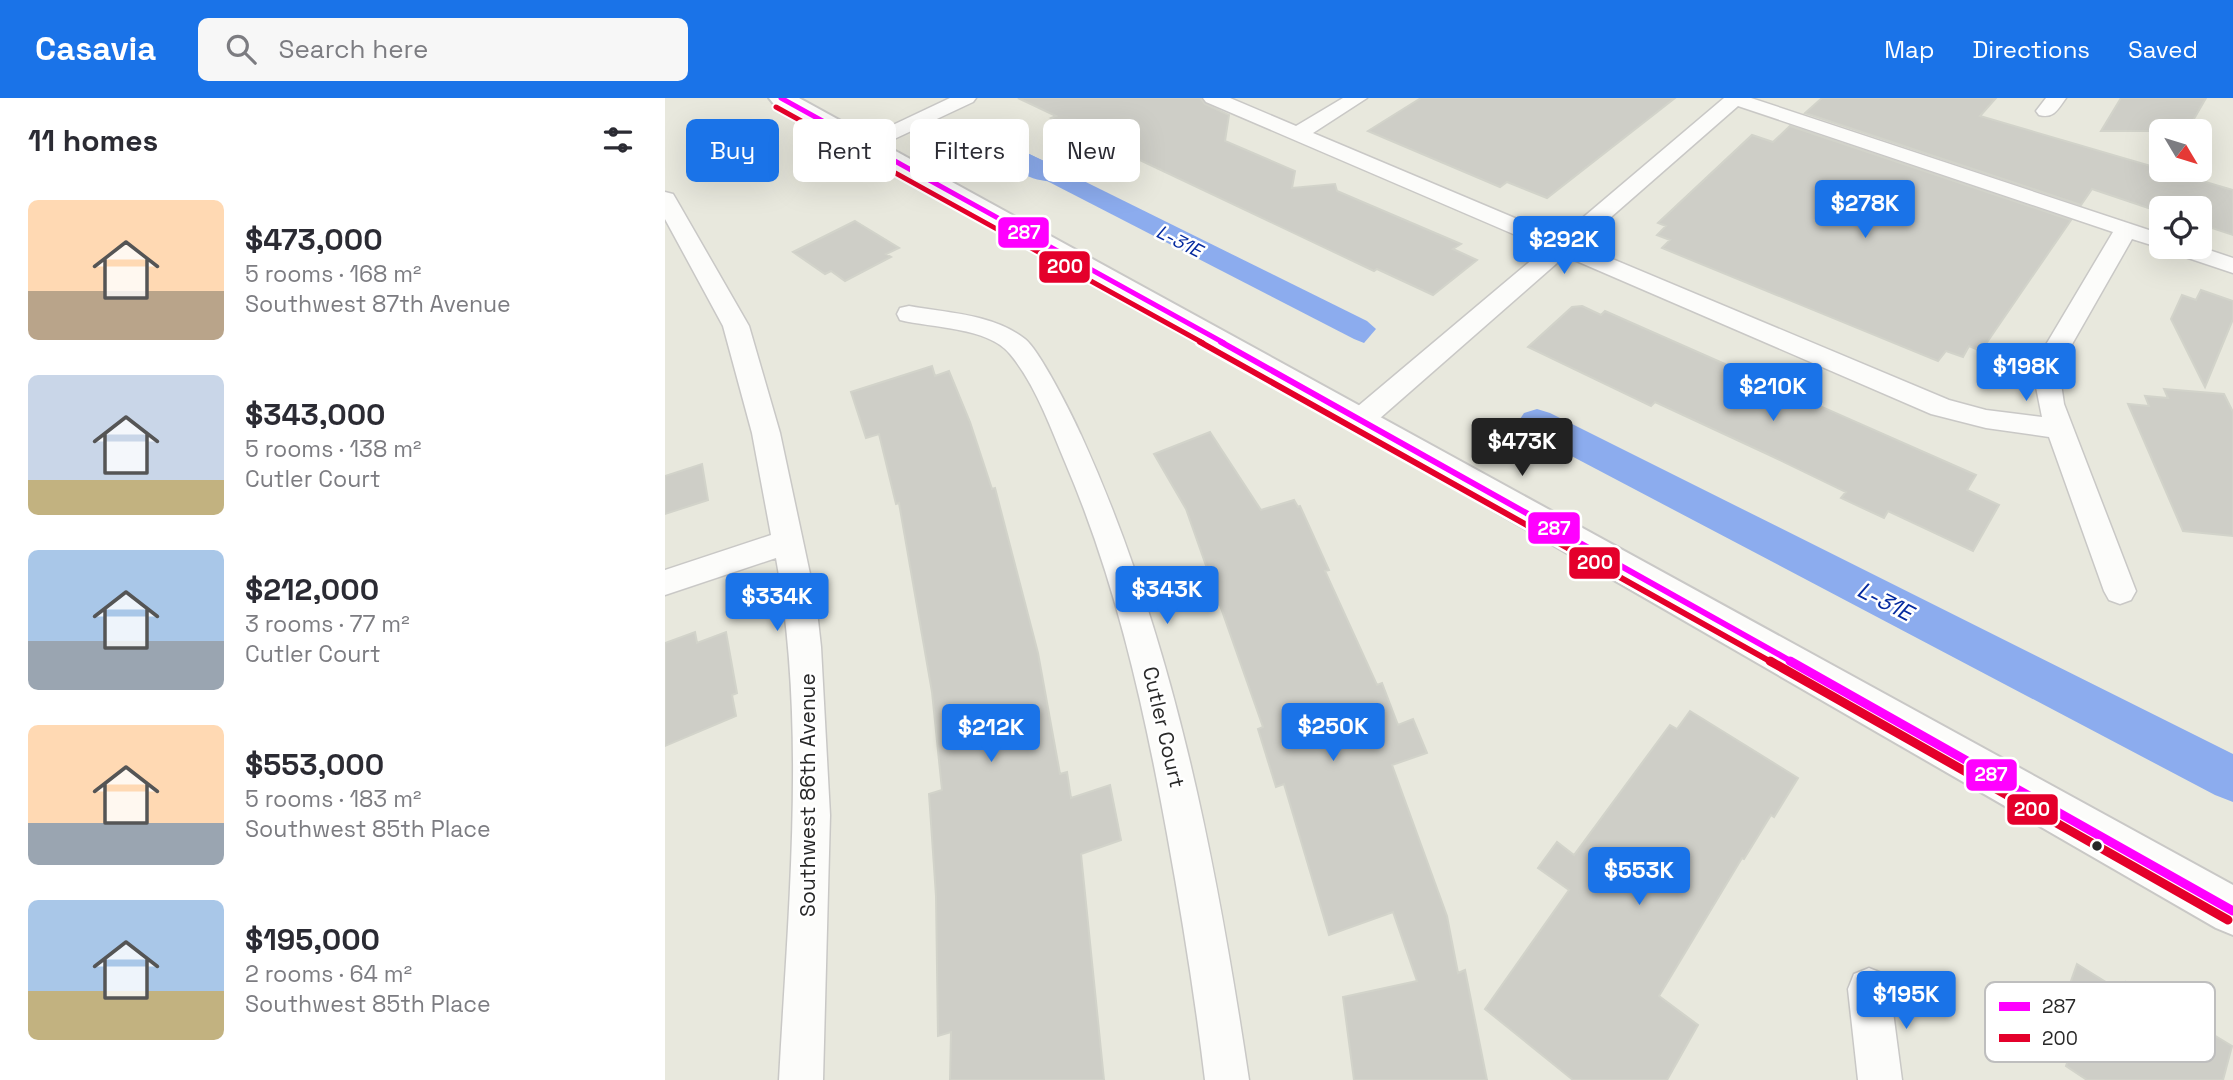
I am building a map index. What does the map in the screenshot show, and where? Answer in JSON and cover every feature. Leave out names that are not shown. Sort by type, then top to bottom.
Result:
[{"type":"street","points":[[781,98],[820,119]]},
{"type":"street","points":[[895,119],[932,98]]},
{"type":"street","points":[[896,125],[966,98]]},
{"type":"street","points":[[1213,98],[1941,407],[1986,419],[2060,429]]},
{"type":"street","points":[[1297,134],[1357,98]]},
{"type":"street","points":[[1361,419],[1735,99],[2149,237]]},
{"type":"street","points":[[896,161],[1361,419],[2233,911]]},
{"type":"street","name":"Southwest 86th Avenue","points":[[665,199],[736,327],[767,433],[789,541],[805,646],[811,815],[800,1080]]},
{"type":"street","points":[[2120,591],[2060,429],[2047,386],[2054,353],[2126,229]]},
{"type":"street","points":[[2212,259],[2233,266]]},
{"type":"street","name":"Cutler Court","points":[[909,314],[984,327],[1018,346],[1054,405],[1090,486],[1132,603],[1164,720],[1212,971],[1227,1080]]},
{"type":"street","points":[[665,583],[789,541]]},
{"type":"street","points":[[1869,989],[1880,1080]]},
{"type":"water","name":"L-31E","points":[[1029,154],[1043,161],[1043,179],[1029,172]]},
{"type":"water","name":"L-31E","points":[[1049,182],[1086,182],[1367,321],[1376,329],[1364,343]]},
{"type":"building","points":[[1018,98],[1200,98],[1205,104],[1229,115],[1225,141],[1295,171],[1292,188],[1335,184],[1337,191],[1461,244],[1453,249],[1477,260],[1433,295],[1377,269],[1374,271],[1140,160],[1140,119],[1051,118],[1056,116]]},
{"type":"building","points":[[1421,98],[1675,98],[1547,198],[1507,182],[1500,187],[1368,131]]},
{"type":"building","points":[[1822,98],[1996,98],[1980,116],[2149,165],[2149,182],[2206,182],[2233,190],[2233,235],[2212,228],[2212,196],[2149,196],[2149,208],[2092,189],[2081,205],[1805,113]]},
{"type":"building","points":[[2121,98],[2206,98],[2194,119],[2149,119],[2149,131],[2101,131]]},
{"type":"building","points":[[1790,126],[2071,220],[1981,351],[1969,346],[1963,357],[1946,351],[1938,361],[1662,248],[1670,240],[1657,235],[1666,226],[1658,223],[1752,135],[1773,142]]},
{"type":"building","points":[[855,221],[899,248],[886,254],[891,257],[845,281],[831,271],[825,274],[793,252]]},
{"type":"building","points":[[2201,290],[2233,301],[2233,319],[2205,387],[2171,319],[2182,295],[2196,300]]},
{"type":"building","points":[[1582,306],[1601,315],[1605,311],[1976,475],[1967,490],[1999,505],[1973,551],[1888,511],[1884,518],[1841,498],[1846,492],[1765,453],[1655,402],[1651,406],[1528,347],[1572,307]]},
{"type":"building","points":[[932,366],[935,376],[949,371],[970,422],[992,489],[995,488],[1038,653],[1060,774],[1067,772],[1071,798],[1110,785],[1121,840],[1081,854],[1104,1080],[950,1080],[951,1032],[938,1036],[936,896],[929,794],[942,790],[932,692],[899,503],[896,504],[879,434],[866,438],[851,392]]},
{"type":"building","points":[[2164,389],[2224,394],[2233,412],[2233,536],[2183,531],[2128,404],[2149,406],[2145,396],[2168,398]]},
{"type":"building","points":[[1210,432],[1261,510],[1294,500],[1298,507],[1300,506],[1329,570],[1325,571],[1377,685],[1382,683],[1398,725],[1413,719],[1427,753],[1392,765],[1447,916],[1458,973],[1465,970],[1487,1080],[1354,1080],[1343,997],[1417,981],[1393,912],[1329,935],[1284,784],[1276,787],[1258,729],[1263,727],[1186,509],[1154,454]]},
{"type":"building","points":[[702,464],[708,500],[665,514],[665,476]]},
{"type":"building","points":[[695,632],[697,643],[726,632],[737,693],[732,695],[736,716],[665,746],[665,643]]},
{"type":"building","points":[[1690,711],[1798,778],[1774,817],[1771,815],[1744,859],[1742,858],[1659,996],[1698,1025],[1667,1080],[1573,1080],[1485,1009],[1569,890],[1538,868],[1557,842],[1574,855],[1670,725],[1677,729]]},
{"type":"building","points":[[2077,964],[2106,982],[2071,982]]},
{"type":"building","points":[[2215,1036],[2232,1046],[2223,1080],[2087,1080],[2066,1066],[2067,1062],[2215,1062]]},
{"type":"waterway","name":"L-31E","points":[[1029,164],[1043,171]]},
{"type":"waterway","name":"L-31E","points":[[1537,422],[2233,779]]},
{"type":"transit line","name":"287","points":[[781,98],[1361,419],[2233,911]]},
{"type":"transit line","name":"200","points":[[776,107],[1356,428],[2228,920]]}]
